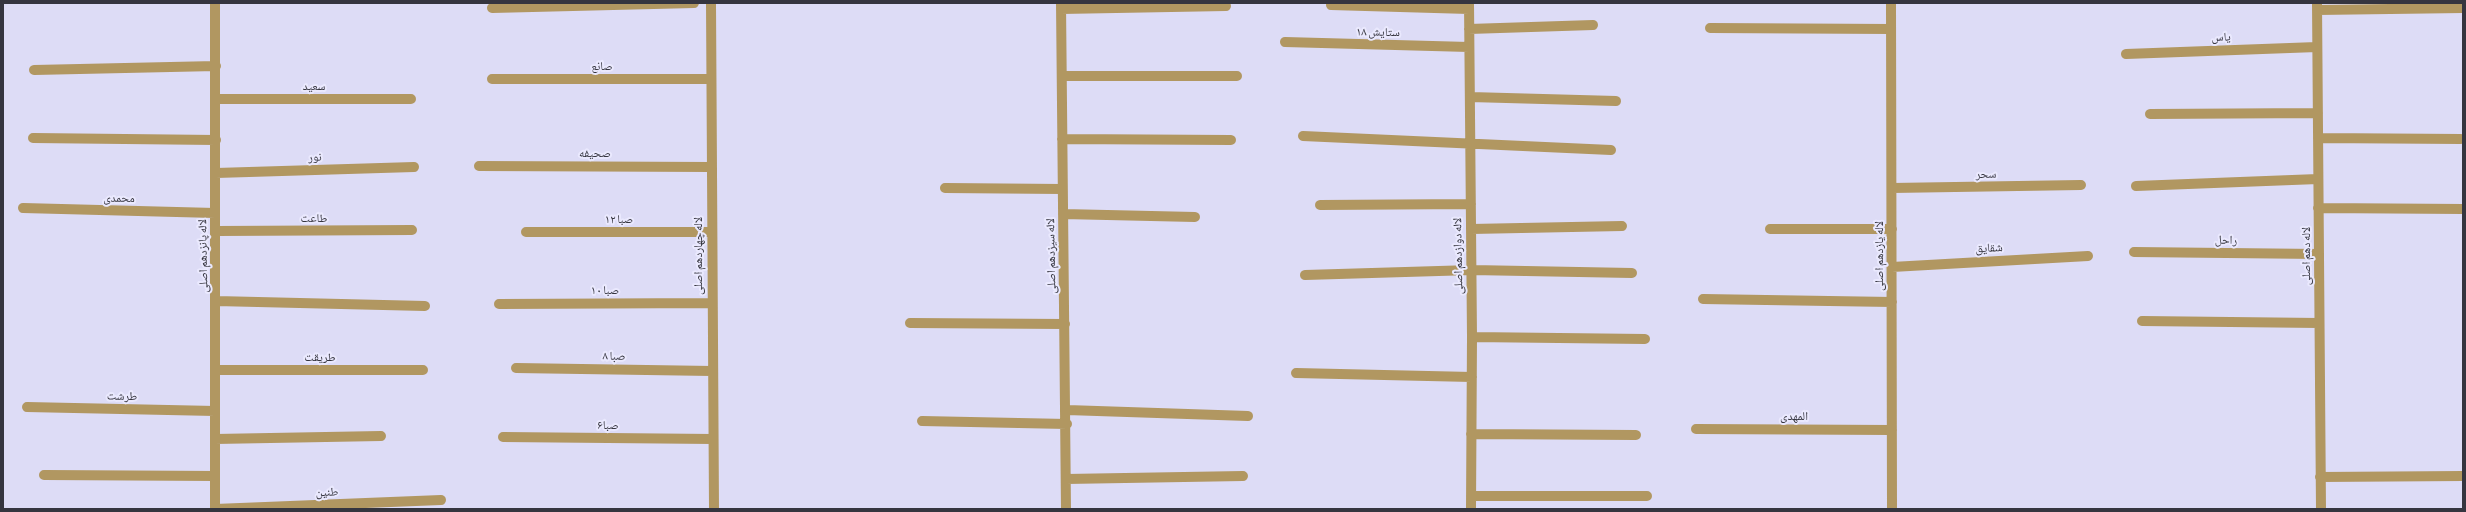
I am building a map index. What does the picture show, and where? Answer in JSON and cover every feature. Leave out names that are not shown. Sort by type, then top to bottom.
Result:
[{"type":"street","name":"لاله پانزدهم اصلی","points":[[215,3],[215,213],[217,231],[215,509]]},
{"type":"street","points":[[492,8],[694,3]]},
{"type":"street","name":"لاله چهاردهم اصلی","points":[[711,3],[711,232],[714,509]]},
{"type":"street","name":"لاله یازدهم اصلی","points":[[1891,3],[1892,509]]},
{"type":"street","points":[[1330,5],[1469,6]]},
{"type":"street","points":[[1061,6],[1226,6]]},
{"type":"street","name":"لاله سیزدهم اصلی","points":[[1061,6],[1062,189],[1067,424],[1066,509]]},
{"type":"street","name":"لاله دوازدهم اصلی","points":[[1469,6],[1472,270],[1471,509]]},
{"type":"street","points":[[2317,6],[2463,8]]},
{"type":"street","name":"لاله دهم اصلی","points":[[2317,6],[2321,509]]},
{"type":"street","points":[[1470,29],[1593,25]]},
{"type":"street","points":[[1710,28],[1891,29]]},
{"type":"street","name":"ستایش ۱۸","points":[[1285,42],[1470,47]]},
{"type":"street","name":"یاس","points":[[2126,54],[2317,47]]},
{"type":"street","points":[[34,70],[216,66]]},
{"type":"street","points":[[1062,76],[1237,76]]},
{"type":"street","name":"صانع","points":[[492,79],[711,79]]},
{"type":"street","points":[[1470,97],[1616,101]]},
{"type":"street","name":"سعید","points":[[216,100],[411,99]]},
{"type":"street","points":[[2150,114],[2318,113]]},
{"type":"street","points":[[1303,136],[1611,150]]},
{"type":"street","points":[[33,138],[216,140]]},
{"type":"street","points":[[2318,138],[2461,139]]},
{"type":"street","points":[[1062,139],[1231,140]]},
{"type":"street","name":"صحیفه","points":[[479,166],[711,166]]},
{"type":"street","name":"نور","points":[[216,173],[414,167]]},
{"type":"street","points":[[2136,186],[2318,179]]},
{"type":"street","name":"سحر","points":[[1892,188],[2081,186]]},
{"type":"street","points":[[945,188],[1062,189]]},
{"type":"street","points":[[1320,205],[1471,204]]},
{"type":"street","name":"محمدی","points":[[23,208],[215,213]]},
{"type":"street","points":[[2318,208],[2463,209]]},
{"type":"street","points":[[1063,214],[1195,217]]},
{"type":"street","points":[[1471,229],[1622,226]]},
{"type":"street","points":[[1770,229],[1892,229]]},
{"type":"street","name":"طاعت","points":[[217,231],[412,230]]},
{"type":"street","name":"صبا ۱۲","points":[[526,232],[711,232]]},
{"type":"street","name":"راحل","points":[[2134,252],[2319,254]]},
{"type":"street","name":"شقایق","points":[[1892,267],[2088,256]]},
{"type":"street","points":[[1305,275],[1472,270],[1632,273]]},
{"type":"street","points":[[1703,299],[1892,302]]},
{"type":"street","points":[[216,301],[425,306]]},
{"type":"street","name":"صبا ۱۰","points":[[499,304],[712,303]]},
{"type":"street","points":[[2142,321],[2319,323]]},
{"type":"street","points":[[910,323],[1065,324]]},
{"type":"street","points":[[1472,337],[1645,339]]},
{"type":"street","name":"صبا ۸","points":[[516,368],[712,370]]},
{"type":"street","name":"طریقت","points":[[216,370],[423,370]]},
{"type":"street","points":[[1296,372],[1472,377]]},
{"type":"street","name":"طرشت","points":[[27,406],[215,411]]},
{"type":"street","points":[[1066,410],[1248,416]]},
{"type":"street","points":[[922,421],[1067,424]]},
{"type":"street","name":"المهدی","points":[[1696,429],[1892,430]]},
{"type":"street","points":[[1471,434],[1636,435]]},
{"type":"street","points":[[215,439],[381,436]]},
{"type":"street","name":"صبا۶","points":[[503,437],[713,439]]},
{"type":"street","points":[[44,476],[215,476]]},
{"type":"street","points":[[1066,479],[1243,476]]},
{"type":"street","points":[[2320,477],[2463,476]]},
{"type":"street","points":[[1471,496],[1647,496]]},
{"type":"street","name":"طنین","points":[[215,509],[441,500]]}]
